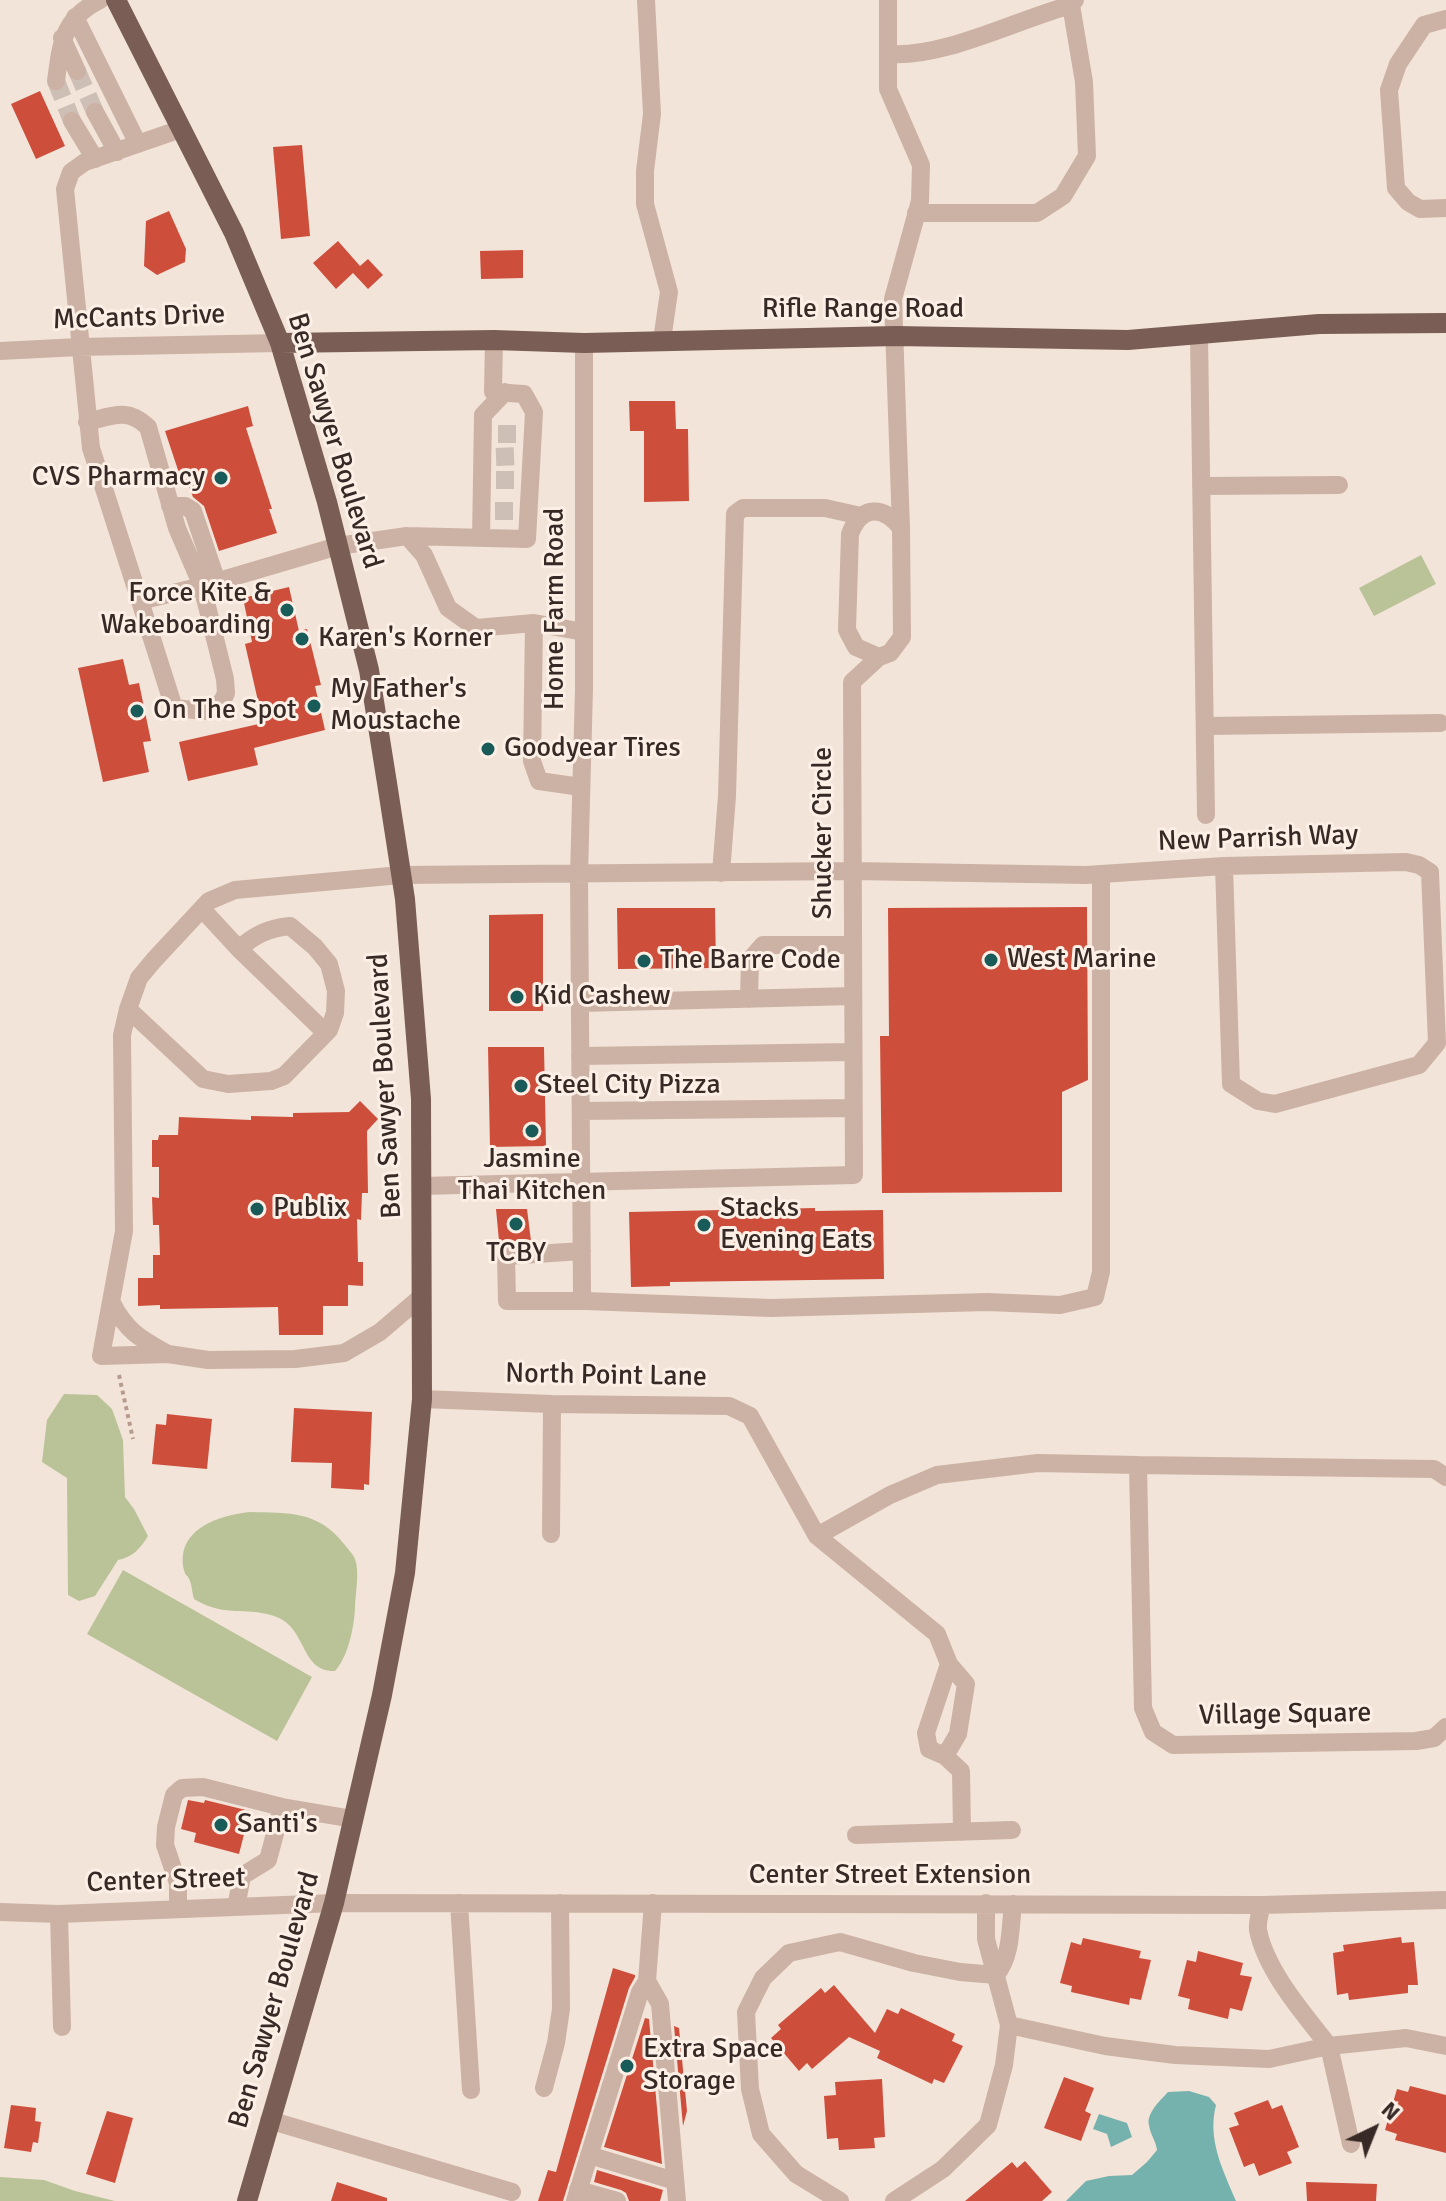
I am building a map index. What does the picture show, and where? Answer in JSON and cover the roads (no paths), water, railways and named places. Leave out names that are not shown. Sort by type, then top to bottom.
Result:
[{"type":"main road","name":"Ben Sawyer Boulevard","points":[[116,0],[234,233],[280,343],[338,546],[369,670],[401,875],[421,1099],[422,1399],[405,1573],[382,1695],[334,1903],[247,2201]]},
{"type":"main road","name":"Rifle Range Road","points":[[280,343],[494,340],[584,343],[896,336],[1128,340],[1319,324],[1446,323]]},
{"type":"street","points":[[56,81],[62,38],[75,17],[100,0]]},
{"type":"street","points":[[646,0],[652,114],[645,171],[645,204],[669,292],[662,340]]},
{"type":"street","points":[[852,682],[879,657],[890,653],[902,637],[893,299],[920,201],[921,165],[888,89],[888,0]]},
{"type":"street","points":[[889,54],[909,55],[963,41],[1073,3],[1084,82],[1087,156],[1063,196],[1037,213],[916,213]]},
{"type":"street","points":[[75,17],[138,144]]},
{"type":"street","points":[[1446,19],[1424,25],[1398,64],[1389,90],[1396,188],[1408,202],[1420,209],[1446,208]]},
{"type":"street","points":[[62,38],[77,71]]},
{"type":"street","points":[[95,112],[117,152]]},
{"type":"street","points":[[72,121],[95,159]]},
{"type":"street","points":[[87,422],[121,414],[137,417],[148,427],[170,506],[185,506],[193,511],[210,584],[226,693],[222,702],[204,711],[174,708],[91,448],[87,422],[79,347],[65,189],[71,172],[95,159],[181,129]]},
{"type":"street","points":[[1199,334],[1206,815]]},
{"type":"street","points":[[140,601],[338,546],[407,536],[527,539],[524,511],[527,434],[534,412],[524,394],[493,392],[494,340]]},
{"type":"street","name":"McCants Drive","points":[[0,351],[280,343]]},
{"type":"street","name":"Home Farm Road","points":[[584,343],[584,632],[579,875],[582,1294],[585,1301]]},
{"type":"street","points":[[481,538],[488,511],[490,434],[483,415],[505,392]]},
{"type":"street","points":[[1201,486],[1339,485]]},
{"type":"street","points":[[882,511],[900,487]]},
{"type":"street","points":[[721,873],[727,796],[735,514],[743,508],[825,508],[861,516],[882,511],[901,528]]},
{"type":"street","name":"Shucker Circle","points":[[581,1182],[854,1175],[852,682],[847,630],[850,534],[853,524],[861,516]]},
{"type":"street","points":[[407,536],[424,555],[448,608],[476,628],[534,623],[584,632]]},
{"type":"street","points":[[534,623],[532,761],[539,781],[581,787]]},
{"type":"street","points":[[849,639],[856,647],[879,657]]},
{"type":"street","points":[[1205,726],[1440,723]]},
{"type":"street","name":"New Parrish Way","points":[[168,1354],[101,1356],[124,1231],[122,1035],[139,978],[209,901],[235,890],[401,875],[853,871],[1093,875],[1224,866],[1406,862],[1430,872],[1437,1043],[1419,1065],[1275,1104],[1258,1101],[1231,1084],[1224,866]]},
{"type":"street","points":[[582,1251],[506,1256],[507,1301],[771,1308],[987,1302],[1060,1305],[1095,1297],[1101,1272],[1093,875]]},
{"type":"street","points":[[202,909],[326,1033]]},
{"type":"street","points":[[128,1009],[203,1079],[228,1084],[271,1081],[284,1076],[326,1033],[335,1013],[336,991],[329,964],[315,947],[290,926],[273,927],[250,939],[239,949]]},
{"type":"street","points":[[749,999],[750,960],[763,945],[853,945]]},
{"type":"street","points":[[580,1003],[853,996]]},
{"type":"street","points":[[580,1056],[853,1052]]},
{"type":"street","points":[[581,1111],[853,1108]]},
{"type":"street","points":[[421,1186],[581,1182]]},
{"type":"street","points":[[112,1303],[121,1322],[138,1338],[168,1354],[208,1360],[295,1359],[344,1353],[380,1332],[421,1297]]},
{"type":"street","name":"North Point Lane","points":[[422,1399],[729,1406],[750,1416],[817,1536],[937,1634],[949,1664],[966,1684],[958,1734],[945,1756]]},
{"type":"street","points":[[551,1534],[552,1404]]},
{"type":"street","points":[[817,1536],[890,1495],[937,1475],[1038,1463],[1434,1469],[1446,1477]]},
{"type":"street","name":"Village Square","points":[[1138,1465],[1143,1708],[1153,1732],[1173,1745],[1416,1741],[1434,1738],[1446,1727]]},
{"type":"street","points":[[949,1664],[926,1733],[929,1749],[945,1756],[961,1771],[962,1832]]},
{"type":"street","points":[[178,1909],[178,1883],[165,1845],[174,1795],[182,1788],[203,1787],[282,1807],[353,1819]]},
{"type":"street","points":[[236,1907],[242,1876],[268,1860],[282,1807]]},
{"type":"street","points":[[856,1835],[1012,1830]]},
{"type":"street","name":"Center Street Extension","points":[[334,1903],[1262,1905],[1446,1900]]},
{"type":"street","name":"Center Street","points":[[0,1912],[59,1914],[334,1903]]},
{"type":"street","points":[[459,1903],[471,2090]]},
{"type":"street","points":[[544,2088],[561,2009],[560,1903]]},
{"type":"street","points":[[617,2201],[577,2196],[640,1992],[647,1981],[653,1903]]},
{"type":"street","points":[[894,2201],[943,2169],[988,2125],[1004,2065],[1009,2025],[986,1939],[986,1903]]},
{"type":"street","points":[[996,1975],[1004,1964],[1008,1950],[1013,1904]]},
{"type":"street","points":[[1262,1905],[1257,1926],[1265,1953],[1294,2002],[1329,2046],[1351,2144]]},
{"type":"street","points":[[59,1914],[62,2027]]},
{"type":"street","points":[[840,2201],[796,2174],[761,2134],[750,2089],[746,2012],[763,1978],[789,1953],[840,1942],[914,1963],[996,1975]]},
{"type":"street","points":[[647,1981],[660,2004],[677,2201]]},
{"type":"street","points":[[1009,2025],[1105,2046],[1175,2055],[1269,2059],[1329,2046],[1406,2038],[1446,2046]]},
{"type":"street","points":[[269,2120],[512,2192]]},
{"type":"street","points":[[589,2155],[675,2181]]},
{"type":"water","points":[[1189,2091],[1209,2097],[1216,2105],[1215,2143],[1236,2201],[1066,2201],[1086,2181],[1132,2175],[1147,2162],[1157,2150],[1149,2125],[1152,2111],[1168,2092]]},
{"type":"water","points":[[1099,2114],[1127,2123],[1132,2137],[1111,2147],[1107,2134],[1093,2129]]},
{"type":"tunnel","points":[[77,71],[95,112]]},
{"type":"tunnel","points":[[56,81],[72,121]]},
{"type":"tunnel","points":[[498,434],[522,434]]},
{"type":"tunnel","points":[[496,457],[521,456]]},
{"type":"tunnel","points":[[496,480],[521,480]]},
{"type":"tunnel","points":[[495,511],[519,511]]},
{"type":"place","name":"CVS Pharmacy","points":[[221,478]]},
{"type":"place","name":"Force Kite & Wakeboarding","points":[[287,610]]},
{"type":"place","name":"Karen's Korner","points":[[302,639]]},
{"type":"place","name":"My Father's Moustache","points":[[314,706]]},
{"type":"place","name":"On The Spot","points":[[137,711]]},
{"type":"place","name":"Goodyear Tires","points":[[488,749]]},
{"type":"place","name":"West Marine","points":[[991,960]]},
{"type":"place","name":"The Barre Code","points":[[644,961]]},
{"type":"place","name":"Kid Cashew","points":[[517,997]]},
{"type":"place","name":"Steel City Pizza","points":[[521,1086]]},
{"type":"place","name":"Jasmine Thai Kitchen","points":[[532,1131]]},
{"type":"place","name":"Publix","points":[[257,1209]]},
{"type":"place","name":"TCBY","points":[[516,1224]]},
{"type":"place","name":"Stacks Evening Eats","points":[[704,1225]]},
{"type":"place","name":"Santi's","points":[[221,1825]]},
{"type":"place","name":"Extra Space Storage","points":[[627,2066]]}]
